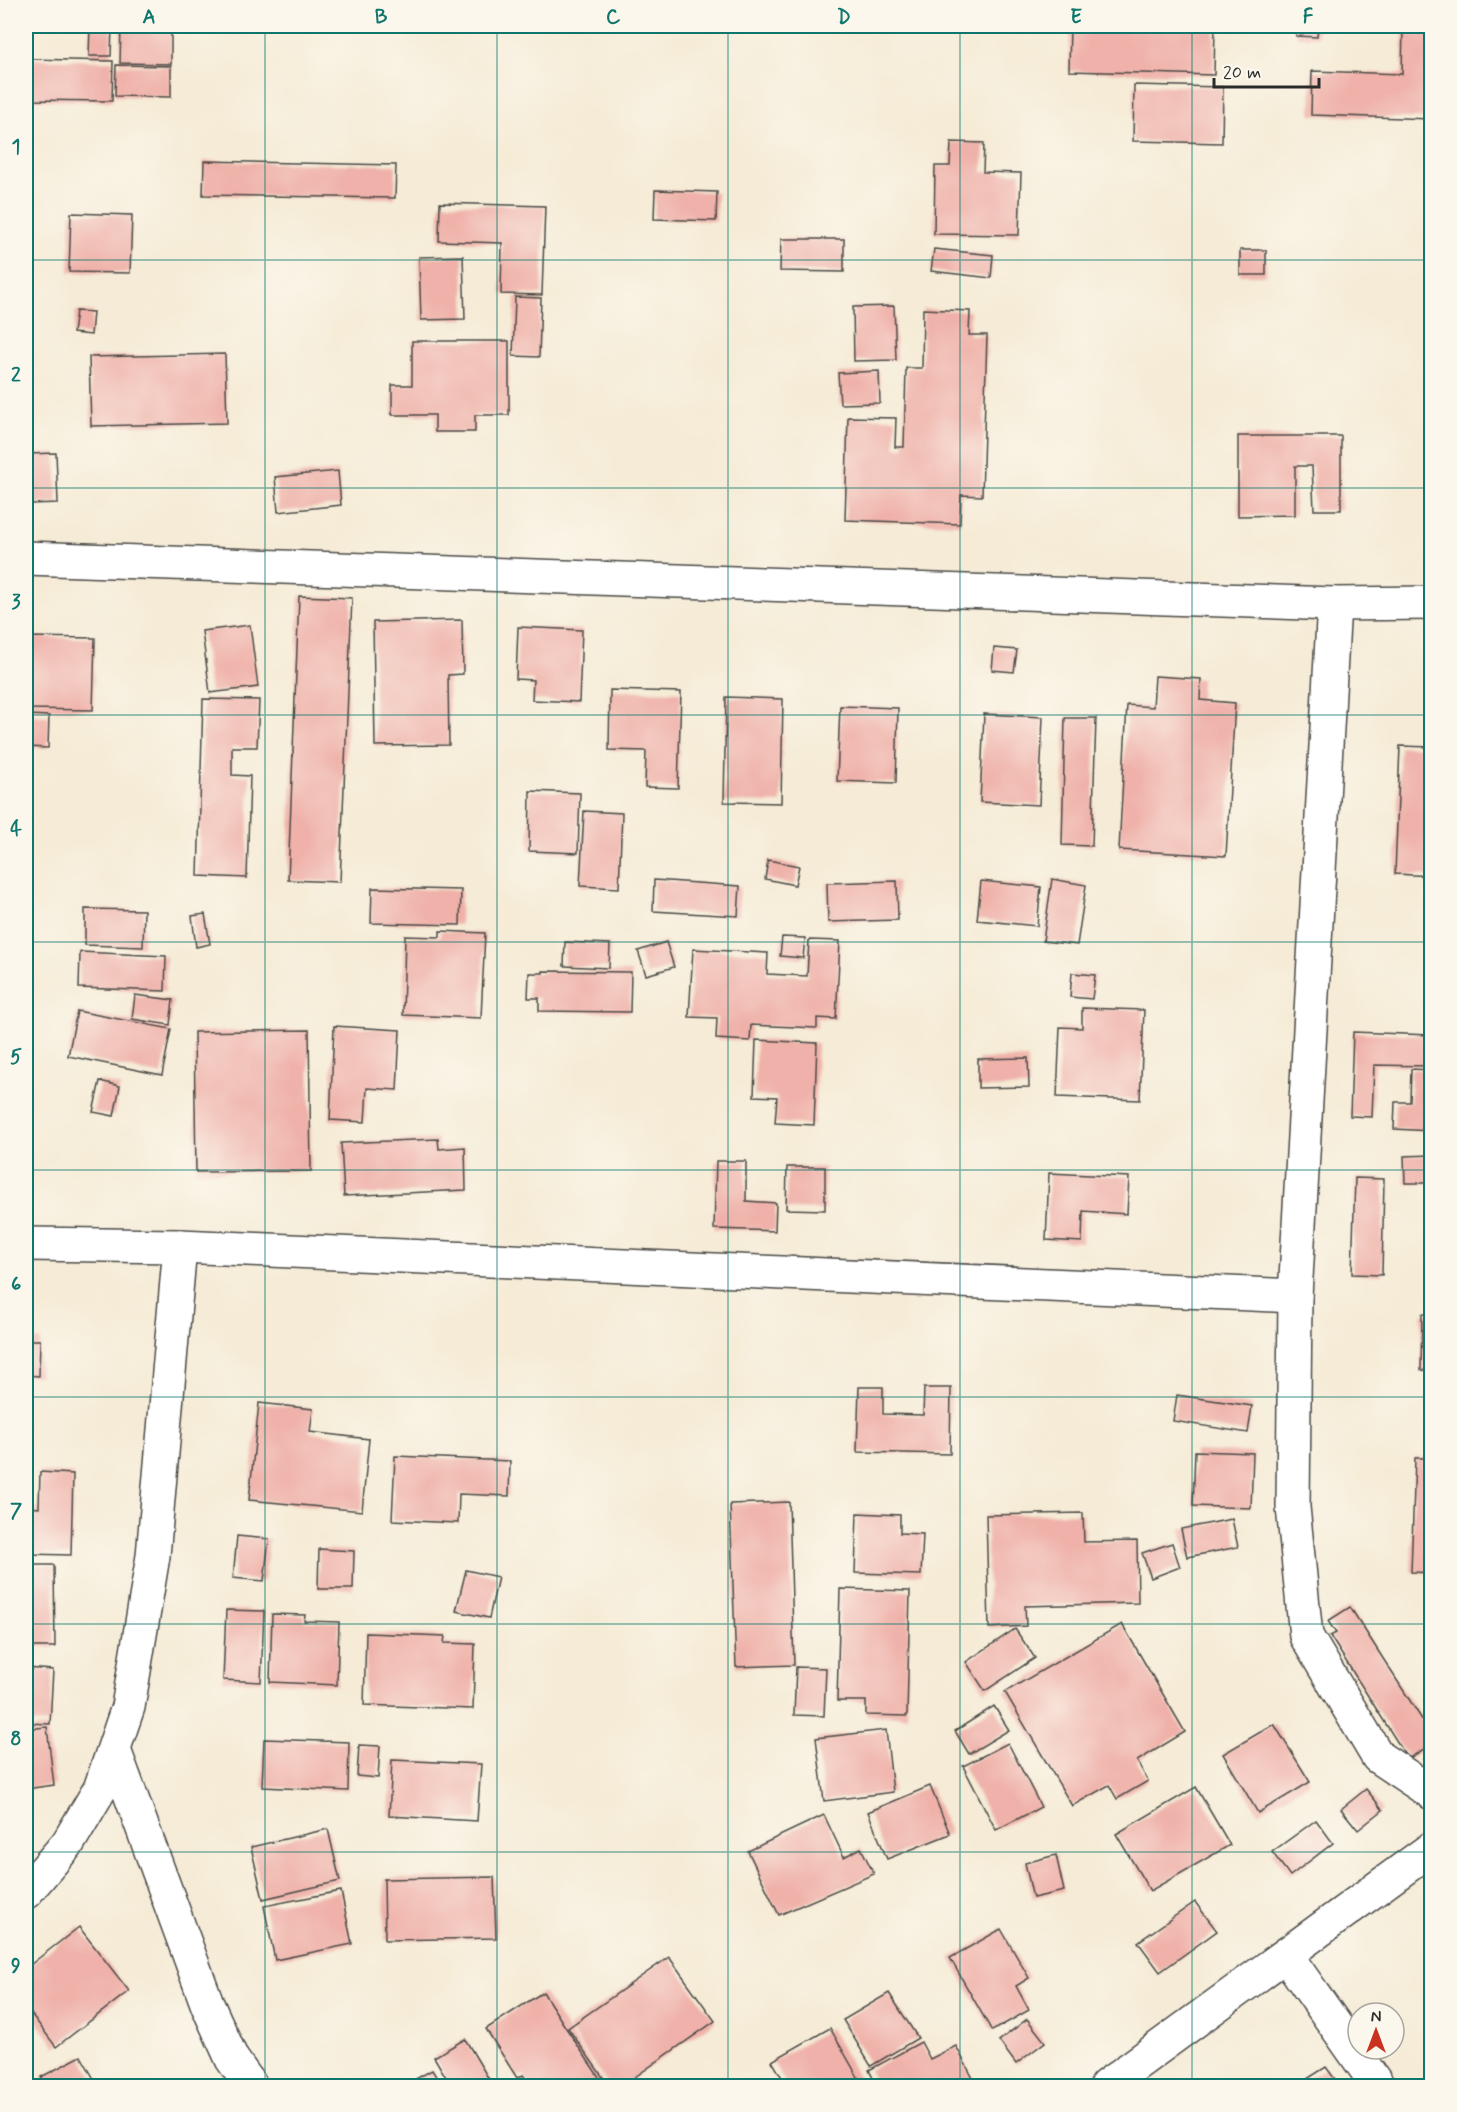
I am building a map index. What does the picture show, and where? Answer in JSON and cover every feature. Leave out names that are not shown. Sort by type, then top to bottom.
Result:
[{"type":"street","points":[[26,558],[1334,604],[1431,603]]},
{"type":"street","points":[[1334,604],[1295,1296],[1293,1507],[1306,1636],[1377,1757],[1431,1793]]},
{"type":"street","points":[[26,1244],[180,1246],[1295,1296]]},
{"type":"street","points":[[26,1892],[68,1843],[100,1789],[128,1707],[153,1556],[180,1246]]},
{"type":"street","points":[[114,1750],[208,2006],[232,2059],[251,2086]]},
{"type":"street","points":[[1107,2086],[1431,1848]]},
{"type":"street","points":[[1286,1955],[1378,2086]]},
{"type":"building","points":[[90,26],[112,26],[111,56],[89,56]]},
{"type":"building","points":[[121,26],[171,27],[171,64],[120,63]]},
{"type":"building","points":[[1070,26],[1215,26],[1214,75],[1069,71]]},
{"type":"building","points":[[1297,26],[1318,26],[1317,37],[1296,36]]},
{"type":"building","points":[[1403,26],[1432,26],[1432,119],[1311,115],[1312,71],[1402,74]]},
{"type":"building","points":[[28,59],[113,61],[112,101],[27,100]]},
{"type":"building","points":[[116,65],[171,66],[171,97],[115,96]]},
{"type":"building","points":[[1134,85],[1223,87],[1222,143],[1133,141]]},
{"type":"building","points":[[951,142],[984,143],[983,172],[1021,173],[1019,235],[934,234],[935,166],[950,166]]},
{"type":"building","points":[[204,161],[396,165],[395,198],[203,195]]},
{"type":"building","points":[[655,190],[717,192],[716,221],[654,219]]},
{"type":"building","points":[[440,203],[545,206],[542,295],[501,294],[502,243],[439,241]]},
{"type":"building","points":[[71,213],[132,215],[130,273],[69,272]]},
{"type":"building","points":[[781,239],[844,239],[844,272],[780,271]]},
{"type":"building","points":[[934,249],[993,255],[991,278],[931,271]]},
{"type":"building","points":[[1240,250],[1266,250],[1266,275],[1240,275]]},
{"type":"building","points":[[463,256],[465,319],[421,320],[419,257]]},
{"type":"building","points":[[515,297],[541,298],[539,357],[513,356]]},
{"type":"building","points":[[894,306],[896,360],[854,361],[853,307]]},
{"type":"building","points":[[923,309],[970,311],[969,335],[987,335],[982,496],[961,495],[960,524],[845,520],[848,417],[896,418],[895,447],[904,447],[906,368],[922,368]]},
{"type":"building","points":[[76,311],[93,312],[91,335],[73,333]]},
{"type":"building","points":[[412,341],[509,341],[509,415],[475,415],[475,432],[435,432],[435,415],[392,415],[392,385],[412,385]]},
{"type":"building","points":[[225,354],[227,423],[91,426],[89,357]]},
{"type":"building","points":[[879,371],[880,403],[840,404],[838,373]]},
{"type":"building","points":[[1238,436],[1341,436],[1341,510],[1314,510],[1312,466],[1295,466],[1295,515],[1238,516]]},
{"type":"building","points":[[56,453],[58,503],[30,504],[28,454]]},
{"type":"building","points":[[338,471],[341,505],[278,512],[275,477]]},
{"type":"building","points":[[299,596],[352,598],[340,882],[288,880]]},
{"type":"building","points":[[462,620],[463,674],[448,675],[449,745],[375,746],[373,622]]},
{"type":"building","points":[[250,625],[258,687],[210,693],[202,631]]},
{"type":"building","points":[[518,627],[582,630],[579,702],[532,700],[533,680],[516,679]]},
{"type":"building","points":[[26,637],[95,638],[93,710],[26,709]]},
{"type":"building","points":[[994,648],[1017,650],[1014,672],[992,670]]},
{"type":"building","points":[[1155,676],[1201,679],[1200,700],[1235,703],[1226,856],[1119,850],[1127,705],[1153,707]]},
{"type":"building","points":[[610,690],[681,692],[678,788],[645,787],[646,751],[609,750]]},
{"type":"building","points":[[726,697],[783,699],[781,803],[724,802]]},
{"type":"building","points":[[203,699],[259,700],[257,747],[232,747],[232,775],[250,776],[247,878],[198,876]]},
{"type":"building","points":[[840,706],[898,708],[896,783],[837,781]]},
{"type":"building","points":[[984,714],[1043,717],[1039,805],[980,802]]},
{"type":"building","points":[[26,715],[49,716],[48,748],[26,747]]},
{"type":"building","points":[[1065,718],[1096,718],[1092,846],[1062,845]]},
{"type":"building","points":[[1400,746],[1432,747],[1432,876],[1395,874]]},
{"type":"building","points":[[530,791],[580,793],[578,853],[529,851]]},
{"type":"building","points":[[584,811],[622,813],[619,888],[580,886]]},
{"type":"building","points":[[768,860],[799,866],[795,885],[765,879]]},
{"type":"building","points":[[1052,879],[1086,885],[1077,945],[1043,941]]},
{"type":"building","points":[[654,880],[740,886],[738,916],[653,911]]},
{"type":"building","points":[[897,881],[898,920],[828,922],[827,883]]},
{"type":"building","points":[[981,881],[1041,887],[1037,926],[977,920]]},
{"type":"building","points":[[372,888],[461,890],[460,925],[371,923]]},
{"type":"building","points":[[1429,893],[1432,893],[1432,923],[1427,923]]},
{"type":"building","points":[[85,909],[144,910],[143,947],[85,945]]},
{"type":"building","points":[[205,914],[210,944],[196,947],[192,916]]},
{"type":"building","points":[[440,931],[485,933],[481,1018],[403,1015],[405,936],[440,937]]},
{"type":"building","points":[[782,937],[805,938],[803,958],[780,956]]},
{"type":"building","points":[[809,940],[840,941],[836,1019],[817,1018],[817,1028],[751,1025],[750,1041],[716,1039],[717,1018],[689,1017],[693,949],[768,953],[767,974],[807,976]]},
{"type":"building","points":[[565,942],[610,944],[609,968],[564,966]]},
{"type":"building","points":[[666,942],[674,967],[646,975],[638,951]]},
{"type":"building","points":[[80,952],[166,956],[165,991],[79,988]]},
{"type":"building","points":[[543,971],[631,972],[630,1012],[539,1011],[539,998],[528,998],[529,973],[543,973]]},
{"type":"building","points":[[1072,973],[1095,975],[1092,999],[1070,997]]},
{"type":"building","points":[[135,995],[173,1000],[170,1025],[132,1019]]},
{"type":"building","points":[[1082,1008],[1144,1010],[1140,1100],[1057,1097],[1060,1027],[1082,1028]]},
{"type":"building","points":[[77,1011],[171,1029],[162,1075],[68,1056]]},
{"type":"building","points":[[334,1026],[400,1030],[397,1090],[367,1088],[365,1122],[330,1120]]},
{"type":"building","points":[[309,1030],[311,1171],[196,1172],[194,1032]]},
{"type":"building","points":[[1353,1032],[1430,1035],[1429,1066],[1374,1065],[1372,1117],[1350,1116]]},
{"type":"building","points":[[756,1040],[817,1043],[814,1125],[775,1123],[777,1097],[754,1096]]},
{"type":"building","points":[[1028,1058],[1029,1087],[978,1088],[978,1059]]},
{"type":"building","points":[[1411,1069],[1432,1070],[1432,1131],[1394,1129],[1395,1102],[1410,1102]]},
{"type":"building","points":[[100,1081],[120,1086],[114,1116],[93,1112]]},
{"type":"building","points":[[438,1139],[439,1149],[465,1147],[466,1190],[344,1196],[341,1143]]},
{"type":"building","points":[[1432,1155],[1432,1183],[1405,1183],[1404,1156]]},
{"type":"building","points":[[716,1161],[746,1161],[746,1201],[776,1203],[775,1231],[714,1229]]},
{"type":"building","points":[[787,1167],[825,1167],[825,1210],[786,1209]]},
{"type":"building","points":[[1049,1173],[1129,1177],[1127,1214],[1083,1211],[1082,1242],[1046,1240]]},
{"type":"building","points":[[1355,1178],[1384,1179],[1382,1275],[1352,1274]]},
{"type":"building","points":[[1422,1314],[1432,1314],[1432,1371],[1421,1370]]},
{"type":"building","points":[[26,1340],[40,1340],[39,1376],[26,1375]]},
{"type":"building","points":[[859,1387],[883,1387],[883,1414],[923,1415],[924,1388],[951,1388],[950,1454],[857,1452]]},
{"type":"building","points":[[1177,1395],[1252,1406],[1248,1433],[1173,1421]]},
{"type":"building","points":[[259,1403],[313,1409],[310,1432],[369,1439],[362,1511],[249,1500]]},
{"type":"building","points":[[1195,1451],[1253,1453],[1251,1508],[1193,1506]]},
{"type":"building","points":[[395,1456],[510,1461],[509,1496],[459,1494],[458,1523],[392,1520]]},
{"type":"building","points":[[1415,1458],[1432,1458],[1432,1573],[1411,1572]]},
{"type":"building","points":[[40,1472],[73,1474],[71,1555],[26,1554],[26,1507],[39,1508]]},
{"type":"building","points":[[789,1502],[794,1665],[736,1667],[730,1504]]},
{"type":"building","points":[[857,1513],[900,1515],[900,1533],[923,1534],[921,1575],[855,1573]]},
{"type":"building","points":[[1083,1513],[1084,1542],[1137,1541],[1138,1603],[1025,1606],[1026,1626],[989,1628],[986,1515]]},
{"type":"building","points":[[1232,1519],[1238,1547],[1187,1557],[1181,1529]]},
{"type":"building","points":[[237,1536],[269,1539],[264,1581],[233,1578]]},
{"type":"building","points":[[1172,1543],[1180,1567],[1151,1578],[1142,1553]]},
{"type":"building","points":[[319,1549],[354,1551],[353,1589],[318,1589]]},
{"type":"building","points":[[26,1565],[54,1565],[55,1647],[26,1647]]},
{"type":"building","points":[[466,1570],[498,1577],[489,1618],[456,1611]]},
{"type":"building","points":[[840,1589],[910,1591],[907,1716],[866,1715],[866,1701],[837,1701]]},
{"type":"building","points":[[1350,1607],[1432,1735],[1432,1744],[1408,1759],[1330,1636],[1336,1633],[1328,1621]]},
{"type":"building","points":[[226,1610],[264,1611],[261,1682],[223,1680]]},
{"type":"building","points":[[272,1614],[305,1615],[304,1621],[339,1622],[337,1685],[270,1682]]},
{"type":"building","points":[[1122,1624],[1185,1732],[1137,1761],[1148,1781],[1117,1799],[1109,1785],[1072,1806],[1005,1692]]},
{"type":"building","points":[[1015,1629],[1035,1658],[985,1691],[966,1662]]},
{"type":"building","points":[[366,1633],[445,1636],[444,1643],[475,1644],[473,1709],[364,1705]]},
{"type":"building","points":[[796,1667],[826,1668],[824,1716],[794,1715]]},
{"type":"building","points":[[26,1668],[53,1670],[50,1724],[26,1723]]},
{"type":"building","points":[[994,1706],[1009,1730],[969,1754],[955,1731]]},
{"type":"building","points":[[1274,1724],[1310,1782],[1258,1813],[1223,1754]]},
{"type":"building","points":[[47,1727],[54,1785],[26,1789],[26,1729]]},
{"type":"building","points":[[886,1730],[893,1792],[824,1801],[816,1738]]},
{"type":"building","points":[[264,1739],[349,1742],[348,1791],[262,1787]]},
{"type":"building","points":[[1008,1743],[1041,1807],[996,1830],[963,1766]]},
{"type":"building","points":[[359,1745],[380,1746],[378,1778],[357,1776]]},
{"type":"building","points":[[1432,1753],[1432,1769],[1424,1759]]},
{"type":"building","points":[[392,1760],[481,1764],[477,1821],[389,1816]]},
{"type":"building","points":[[930,1786],[950,1834],[887,1859],[868,1812]]},
{"type":"building","points":[[1196,1787],[1230,1845],[1150,1891],[1116,1834]]},
{"type":"building","points":[[1366,1789],[1383,1810],[1358,1830],[1341,1809]]},
{"type":"building","points":[[824,1815],[844,1857],[861,1848],[874,1874],[779,1915],[748,1851]]},
{"type":"building","points":[[1316,1820],[1333,1843],[1290,1876],[1272,1852]]},
{"type":"building","points":[[328,1829],[340,1881],[263,1899],[251,1847]]},
{"type":"building","points":[[1056,1855],[1064,1891],[1033,1898],[1025,1863]]},
{"type":"building","points":[[494,1877],[496,1938],[385,1940],[384,1879]]},
{"type":"building","points":[[341,1891],[352,1944],[275,1960],[264,1906]]},
{"type":"building","points":[[1195,1902],[1217,1931],[1160,1972],[1138,1942]]},
{"type":"building","points":[[79,1927],[129,1991],[56,2047],[26,2007],[26,1968]]},
{"type":"building","points":[[1001,1929],[1029,1978],[1016,1986],[1029,2010],[992,2031],[950,1958]]},
{"type":"building","points":[[669,1957],[715,2021],[622,2086],[609,2086],[568,2028]]},
{"type":"building","points":[[543,1992],[605,2086],[531,2086],[523,2075],[517,2078],[486,2029]]},
{"type":"building","points":[[889,1993],[918,2038],[871,2066],[843,2020]]},
{"type":"building","points":[[1027,2019],[1045,2042],[1016,2064],[999,2041]]},
{"type":"building","points":[[830,2028],[863,2086],[787,2086],[772,2061]]},
{"type":"building","points":[[465,2039],[493,2086],[451,2086],[434,2057]]},
{"type":"building","points":[[921,2042],[930,2059],[956,2046],[977,2086],[877,2086],[869,2070]]},
{"type":"building","points":[[81,2056],[98,2086],[46,2086],[41,2077]]},
{"type":"building","points":[[1326,2067],[1340,2086],[1296,2086]]},
{"type":"building","points":[[432,2070],[442,2086],[403,2086]]},
{"type":"building","points":[[111,2081],[114,2086],[100,2086]]}]
